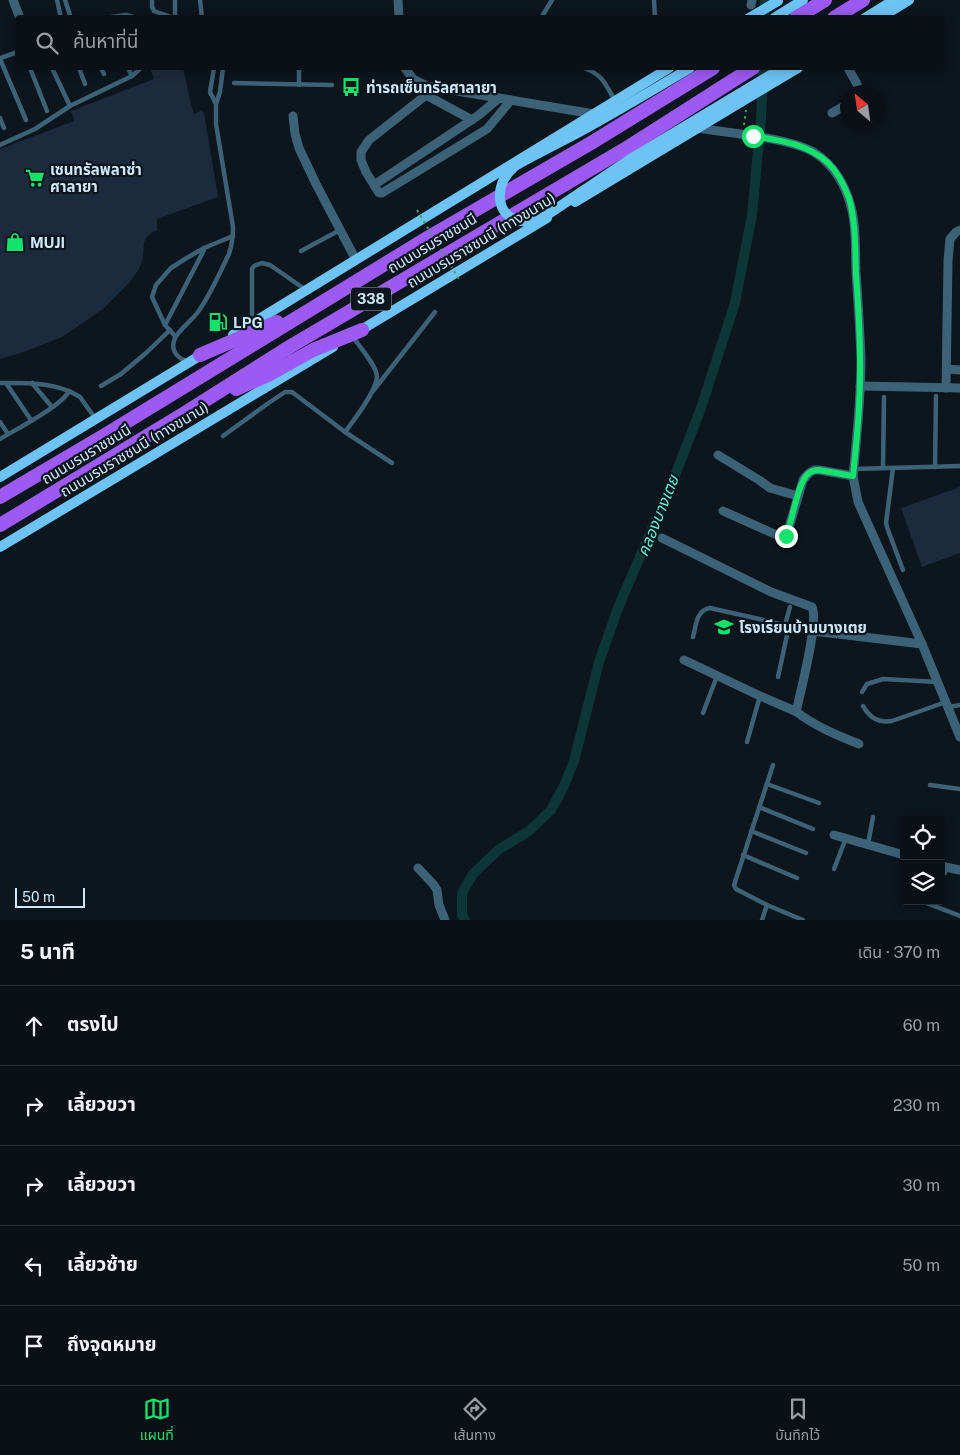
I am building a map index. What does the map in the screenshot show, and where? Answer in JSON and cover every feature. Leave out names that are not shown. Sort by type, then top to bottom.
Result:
[{"type":"highway","points":[[801,15],[825,0]]},
{"type":"highway","points":[[839,15],[863,0]]},
{"type":"highway","name":"ถนนบรมราชชนนี","points":[[0,497],[429,237],[591,143],[710,70]]},
{"type":"highway","name":"ถนนบรมราชชนนี","points":[[0,525],[185,413],[291,346],[630,146],[748,71]]},
{"type":"highway","points":[[195,359],[322,302]]},
{"type":"highway","points":[[185,413],[270,374],[313,350],[357,333]]},
{"type":"main road","points":[[778,15],[803,0]]},
{"type":"main road","points":[[870,15],[894,0]]},
{"type":"main road","points":[[885,15],[909,0]]},
{"type":"main road","points":[[754,15],[779,1]]},
{"type":"main road","name":"338","points":[[0,477],[666,70]]},
{"type":"main road","points":[[687,70],[608,116],[514,167],[502,182],[500,204],[514,218],[519,220],[528,221],[544,217],[632,158],[779,70]]},
{"type":"main road","name":"ถนนบรมราชชนนี (ทางขนาน)","points":[[0,547],[795,70]]},
{"type":"street","points":[[13,0],[19,15]]},
{"type":"street","points":[[398,0],[399,15]]},
{"type":"street","points":[[406,70],[413,79],[435,88],[594,114]]},
{"type":"street","points":[[849,70],[857,85]]},
{"type":"street","points":[[435,88],[364,146],[361,152],[363,166],[379,193],[382,193],[487,129],[511,100]]},
{"type":"street","points":[[426,95],[472,120]]},
{"type":"street","points":[[374,185],[472,120],[499,98]]},
{"type":"street","points":[[832,113],[840,108]]},
{"type":"street","points":[[293,116],[299,148],[356,260]]},
{"type":"street","points":[[697,128],[769,139],[797,146],[816,154],[837,173],[849,198],[854,222],[860,359],[860,386],[853,473],[858,502],[922,644],[960,737]]},
{"type":"street","points":[[427,150],[434,161]]},
{"type":"street","points":[[946,388],[948,260],[950,239],[960,230]]},
{"type":"street","points":[[947,369],[960,370]]},
{"type":"street","points":[[860,386],[960,388]]},
{"type":"street","points":[[718,456],[770,488],[798,496]]},
{"type":"street","points":[[723,511],[784,537],[787,534],[803,480],[809,473],[814,470],[853,473]]},
{"type":"street","points":[[662,538],[771,592],[812,607],[814,612],[813,631],[795,711]]},
{"type":"street","points":[[813,631],[922,644]]},
{"type":"street","points":[[684,660],[795,711],[809,721],[834,734],[859,744]]},
{"type":"street","points":[[834,835],[900,854]]},
{"type":"street","points":[[945,867],[960,870]]},
{"type":"street","points":[[418,868],[436,890],[445,920]]},
{"type":"lane","points":[[56,0],[61,15]]},
{"type":"lane","points":[[65,0],[70,15]]},
{"type":"lane","points":[[152,0],[154,12],[164,15]]},
{"type":"lane","points":[[174,15],[175,0]]},
{"type":"lane","points":[[200,0],[202,15]]},
{"type":"lane","points":[[543,15],[552,0]]},
{"type":"lane","points":[[654,0],[655,15]]},
{"type":"lane","points":[[15,53],[0,59],[26,120]]},
{"type":"lane","points":[[31,70],[47,111]]},
{"type":"lane","points":[[53,70],[70,106]]},
{"type":"lane","points":[[80,70],[85,84]]},
{"type":"lane","points":[[102,70],[104,74]]},
{"type":"lane","points":[[129,70],[132,76]]},
{"type":"lane","points":[[0,145],[35,129],[70,106],[132,76],[139,70]]},
{"type":"lane","points":[[214,70],[210,92],[216,104]]},
{"type":"lane","points":[[195,359],[181,360],[176,356],[173,344],[175,336],[191,320],[203,304],[229,254],[233,236],[216,132],[216,104],[220,92],[223,70]]},
{"type":"lane","points":[[298,85],[299,70]]},
{"type":"lane","points":[[589,70],[597,73],[603,79],[615,101]]},
{"type":"lane","points":[[234,83],[332,85]]},
{"type":"lane","points":[[0,118],[4,128]]},
{"type":"lane","points":[[301,251],[340,230]]},
{"type":"lane","points":[[175,336],[165,324],[152,297],[156,285],[171,268],[185,259],[204,248],[233,236]]},
{"type":"lane","points":[[165,324],[204,248]]},
{"type":"lane","points":[[252,323],[252,269],[254,266],[262,263],[270,265],[306,290]]},
{"type":"lane","points":[[345,432],[370,396],[435,312]]},
{"type":"lane","points":[[101,386],[121,374],[146,354],[170,330]]},
{"type":"lane","points":[[357,333],[377,376],[370,396]]},
{"type":"lane","points":[[0,383],[32,383],[57,386],[86,402],[96,419]]},
{"type":"lane","points":[[6,383],[31,420]]},
{"type":"lane","points":[[32,383],[52,407]]},
{"type":"lane","points":[[0,439],[52,407],[67,396],[69,392]]},
{"type":"lane","points":[[223,436],[285,392],[292,392],[392,464]]},
{"type":"lane","points":[[935,467],[936,396]]},
{"type":"lane","points":[[883,468],[884,397]]},
{"type":"lane","points":[[0,422],[8,434]]},
{"type":"lane","points":[[853,473],[883,468],[960,466]]},
{"type":"lane","points":[[892,468],[886,523],[903,570]]},
{"type":"lane","points":[[693,637],[698,616],[706,608],[813,631]]},
{"type":"lane","points":[[778,676],[790,608]]},
{"type":"lane","points":[[703,713],[717,676]]},
{"type":"lane","points":[[862,692],[867,684],[883,679],[938,682]]},
{"type":"lane","points":[[747,742],[760,696]]},
{"type":"lane","points":[[863,706],[870,717],[884,722],[947,704],[960,705]]},
{"type":"lane","points":[[773,765],[734,882],[735,887],[768,905],[803,920]]},
{"type":"lane","points":[[767,784],[819,803]]},
{"type":"lane","points":[[930,785],[960,789]]},
{"type":"lane","points":[[759,808],[813,829]]},
{"type":"lane","points":[[868,844],[873,817]]},
{"type":"lane","points":[[751,831],[806,852]]},
{"type":"lane","points":[[834,868],[846,838]]},
{"type":"lane","points":[[743,855],[797,878]]},
{"type":"lane","points":[[762,920],[768,905]]},
{"type":"lane","points":[[931,905],[960,916]]},
{"type":"path","points":[[417,210],[460,281]]},
{"type":"building","points":[[151,70],[183,70],[194,114],[201,111],[204,113],[218,197],[157,219],[157,231],[152,232],[144,242],[143,258],[139,269],[130,282],[103,309],[62,337],[0,359],[0,149],[74,121],[71,111],[154,79]]},
{"type":"building","points":[[960,487],[960,553],[922,567],[901,508]]},
{"type":"waterway","name":"คลองบางเตย","points":[[764,15],[765,0]]},
{"type":"waterway","name":"คลองบางเตย","points":[[465,920],[462,915],[462,893],[473,874],[498,850],[529,831],[551,810],[564,786],[574,761],[599,662],[618,608],[676,473],[701,408],[735,303],[752,215],[761,119],[763,70]]},
{"type":"place","name":"ท่ารถเซ็นทรัลศาลายา","points":[[351,87]]},
{"type":"place","name":"เซนทรัลพลาซ่า ศาลายา","points":[[35,178]]},
{"type":"place","name":"MUJI","points":[[15,242]]},
{"type":"place","name":"LPG","points":[[218,322]]},
{"type":"place","name":"โรงเรียนบ้านบางเตย","points":[[724,627]]},
{"type":"route","points":[[753,136],[797,146],[816,154],[828,163],[837,173],[849,198],[854,222],[860,398],[853,476],[819,470],[809,473],[803,480],[786,536]]}]
